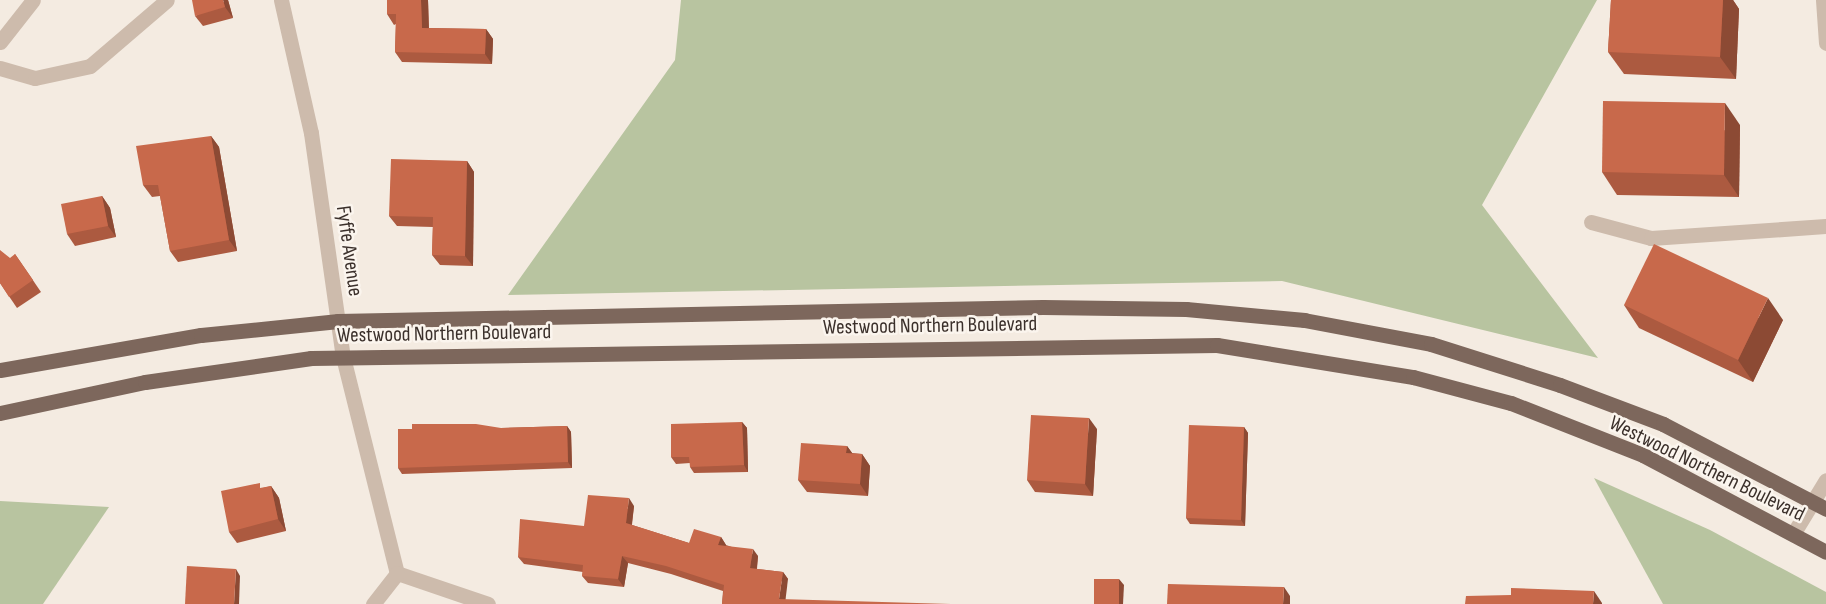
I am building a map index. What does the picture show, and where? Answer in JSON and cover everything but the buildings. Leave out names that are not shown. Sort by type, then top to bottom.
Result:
[{"type":"main road","name":"Westwood Northern Boulevard","points":[[0,370],[201,335],[338,321],[1043,307],[1186,309],[1304,320],[1431,344],[1560,385],[1663,424],[1819,505]]},
{"type":"main road","name":"Westwood Northern Boulevard","points":[[0,412],[145,382],[343,357],[1216,345],[1413,377],[1511,403],[1643,455],[1826,552]]},
{"type":"street","points":[[0,42],[30,4],[13,0]]},
{"type":"street","points":[[0,68],[34,78],[90,66],[168,0]]},
{"type":"street","name":"Fyffe Avenue","points":[[281,0],[311,133],[343,357],[397,573]]},
{"type":"street","points":[[1823,0],[1826,43]]},
{"type":"street","points":[[1591,222],[1651,238],[1826,225]]},
{"type":"street","points":[[1793,534],[1819,505],[1826,480]]},
{"type":"street","points":[[373,604],[397,573],[488,604]]},
{"type":"green space","points":[[681,0],[1597,0],[1482,205],[1598,358],[1282,281],[508,295],[675,60]]},
{"type":"green space","points":[[1594,478],[1710,530],[1826,592],[1826,604],[1663,604]]},
{"type":"green space","points":[[0,501],[109,507],[43,604],[0,604]]}]
